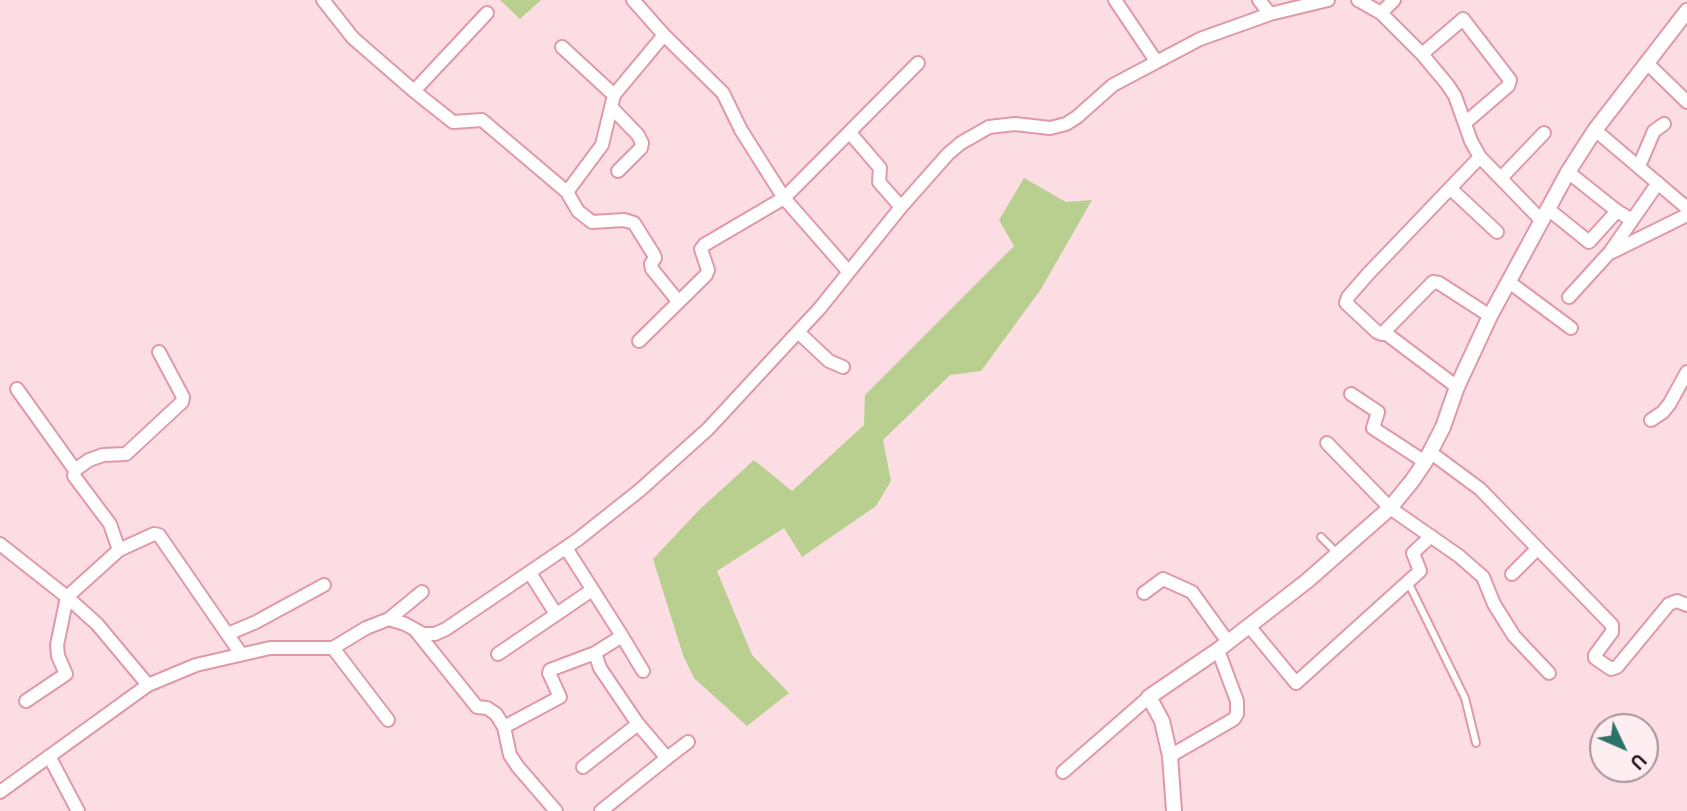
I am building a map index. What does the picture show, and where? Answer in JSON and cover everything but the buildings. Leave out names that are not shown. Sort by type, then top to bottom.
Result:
[{"type":"street","points":[[323,0],[353,38],[414,91],[453,122],[482,120],[567,192],[578,211],[592,222],[624,220],[634,223],[654,255],[652,270],[678,301]]},
{"type":"street","points":[[633,0],[723,93],[741,130],[784,198],[848,271]]},
{"type":"street","points":[[1115,0],[1158,60]]},
{"type":"street","points":[[1259,0],[1270,15]]},
{"type":"street","points":[[388,619],[429,635],[446,629],[566,548],[640,490],[708,429],[820,308],[901,207],[948,154],[980,132],[989,127],[1015,124],[1042,128],[1066,124],[1113,85],[1200,39],[1270,15],[1328,0]]},
{"type":"street","points":[[1358,0],[1381,13],[1422,54],[1455,96],[1471,141],[1480,157],[1545,215],[1589,242],[1617,211]]},
{"type":"street","points":[[1381,13],[1394,0]]},
{"type":"street","points":[[1063,772],[1149,697],[1223,646],[1307,581],[1390,508],[1428,457],[1490,316],[1568,172],[1595,130],[1687,11]]},
{"type":"street","points":[[414,91],[487,13]]},
{"type":"street","points":[[1422,54],[1463,19],[1510,80],[1508,86],[1465,122]]},
{"type":"street","points":[[567,192],[603,145],[613,101],[664,35]]},
{"type":"street","points":[[562,47],[613,101],[642,143],[641,148],[618,171]]},
{"type":"street","points":[[639,341],[708,272],[701,249],[704,245],[784,198],[918,63]]},
{"type":"street","points":[[1648,64],[1687,102]]},
{"type":"street","points":[[1639,166],[1654,131],[1664,124]]},
{"type":"street","points":[[1595,130],[1687,208]]},
{"type":"street","points":[[850,133],[880,167],[879,182],[901,207]]},
{"type":"street","points":[[1501,178],[1544,133]]},
{"type":"street","points":[[1480,157],[1346,300],[1348,306],[1380,334],[1433,282],[1439,283],[1490,316]]},
{"type":"street","points":[[1568,172],[1632,220]]},
{"type":"street","points":[[1569,297],[1610,252],[1658,183]]},
{"type":"street","points":[[1451,189],[1497,232]]},
{"type":"street","points":[[1610,252],[1687,215]]},
{"type":"street","points":[[1509,282],[1571,328]]},
{"type":"street","points":[[798,332],[829,361],[843,367]]},
{"type":"street","points":[[1384,332],[1457,387]]},
{"type":"street","points":[[119,550],[110,524],[74,476],[75,470],[89,460],[103,455],[126,454],[182,402],[183,397],[159,352]]},
{"type":"street","points":[[1651,420],[1670,403],[1687,372]]},
{"type":"street","points":[[17,389],[75,470]]},
{"type":"street","points":[[1350,394],[1378,412],[1373,428],[1480,489],[1612,625],[1612,632],[1595,655],[1595,658],[1611,669],[1617,667],[1669,604],[1677,601],[1687,605]]},
{"type":"street","points":[[1327,443],[1390,508],[1465,561],[1483,577],[1494,604],[1514,636],[1549,673]]},
{"type":"street","points":[[26,701],[65,677],[57,645],[67,597],[119,550],[154,534],[159,535],[241,654]]},
{"type":"street","points":[[1249,626],[1296,683],[1421,570],[1413,553],[1431,536]]},
{"type":"street","points":[[0,544],[97,624],[148,685]]},
{"type":"street","points":[[566,548],[643,670]]},
{"type":"street","points":[[1512,574],[1537,549]]},
{"type":"street","points":[[530,573],[556,614]]},
{"type":"street","points":[[1144,593],[1163,579],[1192,592],[1223,646],[1237,701],[1237,714],[1234,719],[1170,756]]},
{"type":"street","points":[[228,634],[324,585]]},
{"type":"street","points":[[498,654],[592,590]]},
{"type":"street","points":[[1,789],[50,757],[148,685],[196,665],[270,648],[333,648],[366,628],[388,619],[422,592]]},
{"type":"street","points":[[416,631],[477,707],[487,708],[496,714],[504,727],[510,755],[556,811]]},
{"type":"street","points":[[504,727],[560,697],[550,670],[594,653],[622,636]]},
{"type":"street","points":[[333,648],[388,720]]},
{"type":"street","points":[[594,653],[600,668],[638,724],[667,758]]},
{"type":"street","points":[[1149,697],[1162,721],[1170,756],[1174,811]]},
{"type":"street","points":[[583,767],[638,724]]},
{"type":"street","points":[[601,811],[688,742]]},
{"type":"street","points":[[50,757],[78,811]]},
{"type":"lane","points":[[1321,537],[1337,553]]},
{"type":"lane","points":[[1408,582],[1465,698],[1476,743]]},
{"type":"green space","points":[[500,0],[541,0],[520,19]]},
{"type":"green space","points":[[1024,178],[1066,202],[1092,200],[1041,289],[981,371],[950,375],[883,440],[891,481],[876,506],[802,557],[784,528],[717,571],[752,655],[789,693],[747,726],[694,678],[683,655],[653,559],[699,510],[754,460],[792,491],[864,425],[865,395],[1014,246],[999,220]]}]
